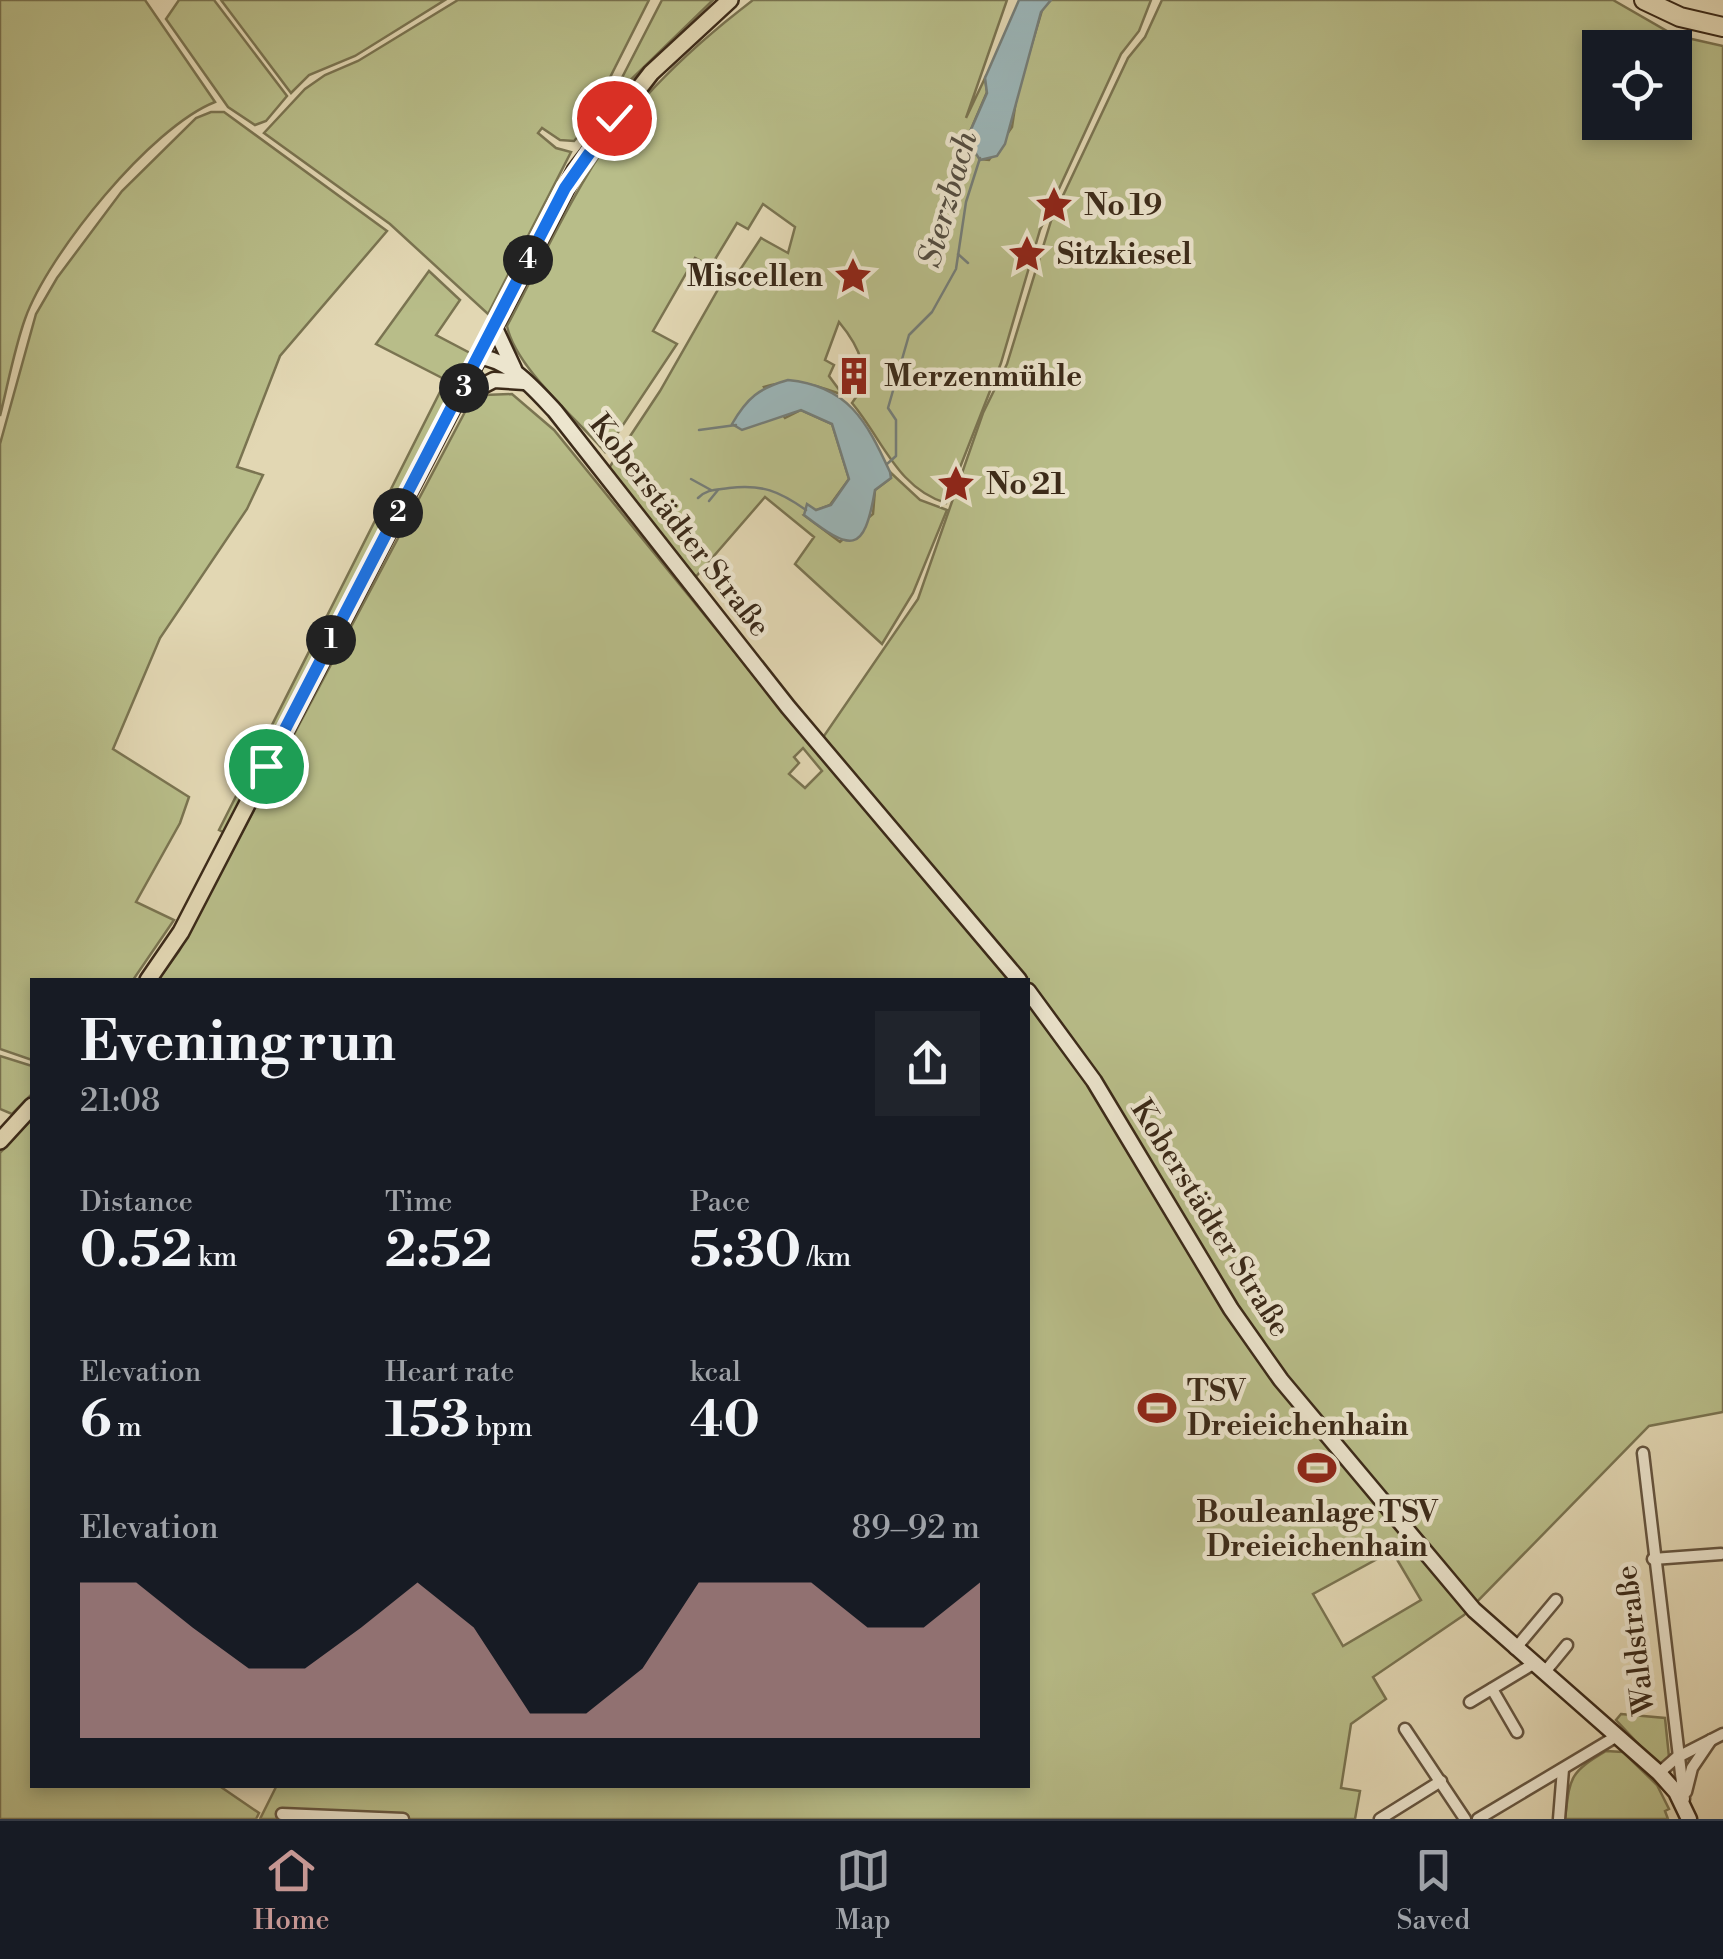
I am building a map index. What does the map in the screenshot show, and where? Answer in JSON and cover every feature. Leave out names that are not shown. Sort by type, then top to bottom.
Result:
[{"type":"highway","points":[[1644,0],[1680,17],[1723,27]]},
{"type":"main road","points":[[149,978],[181,932],[565,188],[600,136],[651,73],[730,0]]},
{"type":"main road","points":[[0,1141],[30,1108]]},
{"type":"street","points":[[494,326],[502,349],[524,382]]},
{"type":"street","points":[[479,357],[495,374],[524,382]]},
{"type":"street","points":[[459,398],[494,380],[524,382]]},
{"type":"street","name":"Koberstädter Straße","points":[[524,382],[555,411],[788,707],[1017,978]]},
{"type":"street","name":"Koberstädter Straße","points":[[1030,994],[1094,1080],[1252,1341],[1452,1588],[1515,1649],[1659,1773],[1688,1817]]},
{"type":"street","name":"Waldstraße","points":[[1643,1453],[1676,1758],[1688,1817]]},
{"type":"street","points":[[1654,1559],[1721,1554]]},
{"type":"street","points":[[1515,1649],[1556,1600]]},
{"type":"street","points":[[1470,1702],[1538,1668],[1567,1645]]},
{"type":"street","points":[[1492,1689],[1517,1732]]},
{"type":"street","points":[[1405,1729],[1464,1819]]},
{"type":"street","points":[[1659,1773],[1676,1758],[1723,1734]]},
{"type":"street","points":[[1478,1819],[1617,1736]]},
{"type":"street","points":[[1688,1817],[1686,1792],[1692,1768],[1711,1740]]},
{"type":"street","points":[[1559,1819],[1563,1769]]},
{"type":"street","points":[[1380,1819],[1441,1780]]},
{"type":"street","points":[[282,1814],[403,1819]]},
{"type":"green space","points":[[0,0],[145,0],[215,102],[189,116],[133,165],[55,261],[25,319],[0,416]]},
{"type":"green space","points":[[179,0],[214,0],[287,96],[266,121],[255,125],[228,107],[166,19]]},
{"type":"green space","points":[[221,0],[445,0],[355,56],[309,75],[291,93]]},
{"type":"green space","points":[[458,0],[649,0],[583,131],[574,141],[560,140],[542,128],[538,133],[556,148],[571,152],[488,314],[390,224],[264,133],[305,89],[325,75],[358,61]]},
{"type":"green space","points":[[662,0],[713,0],[611,99]]},
{"type":"green space","points":[[753,0],[1007,0],[966,118],[985,78],[987,92],[969,134],[980,159],[989,160],[1012,127],[1017,94],[1043,7],[1051,0],[1151,0],[1139,31],[1121,54],[1040,230],[1001,363],[946,503],[929,496],[903,475],[852,403],[859,392],[863,371],[858,351],[839,322],[825,360],[834,365],[829,376],[843,395],[795,382],[764,387],[785,418],[801,410],[832,424],[849,479],[830,505],[804,515],[840,542],[873,514],[875,490],[891,478],[890,472],[920,500],[947,510],[913,593],[882,644],[795,564],[814,537],[765,497],[693,580],[609,468],[660,391],[728,272],[736,276],[761,238],[788,253],[795,227],[763,204],[748,229],[737,223],[711,266],[695,258],[653,331],[677,344],[605,452],[534,375],[512,342],[507,326],[575,195],[620,127],[683,59]]},
{"type":"green space","points":[[1162,0],[1613,0],[1665,30],[1582,30],[1582,140],[1692,140],[1692,39],[1723,46],[1723,1412],[1649,1426],[1464,1615],[1373,1677],[1386,1699],[1351,1724],[1341,1788],[1360,1791],[1355,1819],[260,1819],[276,1788],[1030,1788],[1030,978],[159,978],[179,951],[466,410],[484,395],[512,394],[554,430],[807,741],[824,736],[918,599],[983,413],[1007,364],[1051,221],[1128,58],[1145,37]],"holes":[[[803,748],[822,771],[805,788],[789,774],[799,763],[794,757]],[[1392,1551],[1421,1600],[1343,1646],[1313,1594]]]},
{"type":"green space","points":[[224,112],[387,231],[280,356],[237,467],[263,475],[247,509],[160,638],[113,749],[189,797],[180,823],[136,902],[174,920],[134,978],[30,978],[30,1059],[0,1049],[0,444],[36,314],[57,278],[122,191],[196,118]]},
{"type":"green space","points":[[429,271],[460,300],[436,335],[470,353],[225,833],[219,830],[446,380],[376,344]]},
{"type":"green space","points":[[0,1056],[30,1065],[30,1096],[12,1114],[0,1109]]},
{"type":"green space","points":[[30,1121],[30,1788],[222,1788],[259,1813],[256,1819],[0,1819],[0,1153]]},
{"type":"green space","points":[[1621,1714],[1665,1718],[1669,1757],[1659,1766],[1616,1720]]},
{"type":"green space","points":[[1606,1751],[1623,1752],[1657,1785],[1669,1809],[1665,1811],[1668,1819],[1565,1819],[1568,1794],[1578,1771]]},
{"type":"water","points":[[1019,0],[1051,0],[1041,12],[1005,144],[997,156],[980,160],[969,143],[969,134],[987,93],[985,78]]},
{"type":"water","points":[[788,380],[809,384],[840,398],[863,422],[890,472],[891,478],[875,490],[866,526],[853,540],[833,535],[804,515],[807,504],[816,510],[831,505],[849,479],[832,424],[801,410],[742,430],[732,424],[755,395]]},
{"type":"waterway","name":"Sterzbach","points":[[887,464],[896,456],[896,420],[888,408],[909,335],[932,312],[956,269],[966,202],[980,158]]},
{"type":"waterway","points":[[958,254],[968,263]]},
{"type":"waterway","points":[[699,430],[736,425]]},
{"type":"waterway","points":[[691,479],[711,490]]},
{"type":"waterway","points":[[698,498],[712,490],[761,488],[806,510]]},
{"type":"waterway","points":[[709,501],[718,490]]},
{"type":"place","name":"No 19","points":[[1054,205]]},
{"type":"place","name":"Sitzkiesel","points":[[1027,254]]},
{"type":"place","name":"Miscellen","points":[[853,276]]},
{"type":"place","name":"Merzenmühle","points":[[854,376]]},
{"type":"place","name":"No 21","points":[[956,484]]},
{"type":"place","name":"TSV Dreieichenhain","points":[[1157,1408]]},
{"type":"place","name":"Bouleanlage TSV Dreieichenhain","points":[[1317,1468]]},
{"type":"route","points":[[266,766],[565,188],[614,118]]}]
